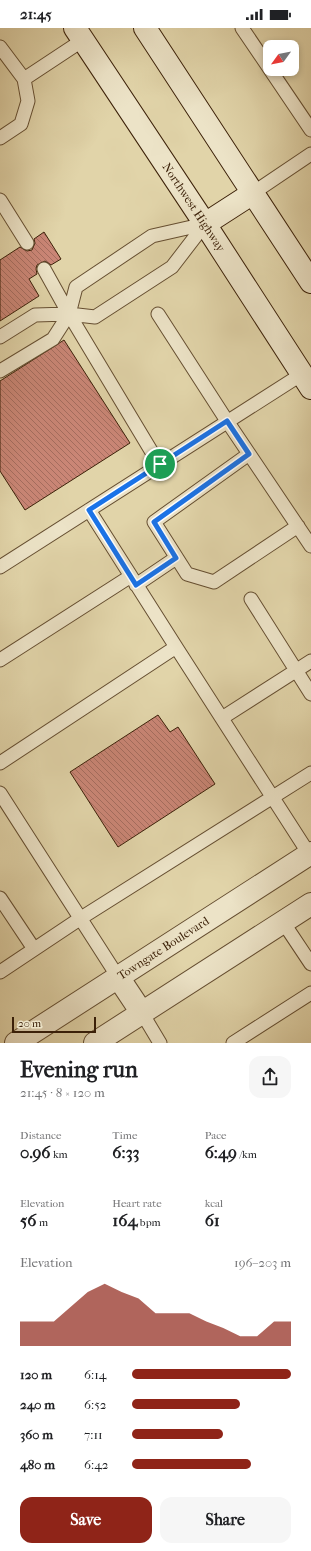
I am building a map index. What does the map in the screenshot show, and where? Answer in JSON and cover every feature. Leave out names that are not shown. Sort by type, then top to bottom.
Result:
[{"type":"main road","points":[[145,28],[311,282]]},
{"type":"main road","name":"Northwest Highway","points":[[79,34],[205,224],[306,381]]},
{"type":"main road","points":[[205,224],[253,192]]},
{"type":"main road","name":"Towngate Boulevard","points":[[16,1043],[310,853]]},
{"type":"main road","points":[[95,1043],[311,904]]},
{"type":"main road","points":[[118,977],[142,1013]]},
{"type":"lane","points":[[242,28],[311,130]]},
{"type":"lane","points":[[24,79],[79,34]]},
{"type":"lane","points":[[0,47],[24,79],[28,101],[21,124],[0,138]]},
{"type":"lane","points":[[253,192],[311,154]]},
{"type":"lane","points":[[2,207],[27,243]]},
{"type":"lane","points":[[0,337],[35,315],[69,314],[95,317],[172,267],[205,224]]},
{"type":"lane","points":[[0,371],[53,339],[69,314],[76,287],[152,236],[205,224]]},
{"type":"lane","points":[[44,269],[69,314],[160,464]]},
{"type":"lane","points":[[158,314],[227,421],[311,546]]},
{"type":"lane","points":[[0,567],[227,421],[306,381]]},
{"type":"lane","points":[[249,454],[154,522],[176,558],[187,574],[214,582],[298,526]]},
{"type":"lane","points":[[89,510],[310,853]]},
{"type":"lane","points":[[0,660],[133,580],[176,558]]},
{"type":"lane","points":[[251,599],[311,694]]},
{"type":"lane","points":[[0,763],[176,647]]},
{"type":"lane","points":[[222,718],[311,661]]},
{"type":"lane","points":[[0,972],[81,918],[311,773]]},
{"type":"lane","points":[[0,794],[118,977]]},
{"type":"lane","points":[[0,898],[34,949]]},
{"type":"lane","points":[[283,922],[311,964]]},
{"type":"lane","points":[[233,1043],[311,993]]},
{"type":"lane","points":[[142,1013],[160,1043]]},
{"type":"building","points":[[44,232],[61,259],[51,265],[45,261],[37,265],[37,274],[29,279],[39,296],[0,321],[0,260],[20,247],[27,251],[32,250],[35,243],[34,239]]},
{"type":"building","points":[[64,340],[130,443],[25,510],[0,471],[0,381]]},
{"type":"building","points":[[158,715],[170,732],[178,727],[215,784],[118,847],[70,772]]},
{"type":"route","points":[[227,421],[249,454],[154,522],[176,558],[136,585],[89,510],[160,464],[227,421]]}]
